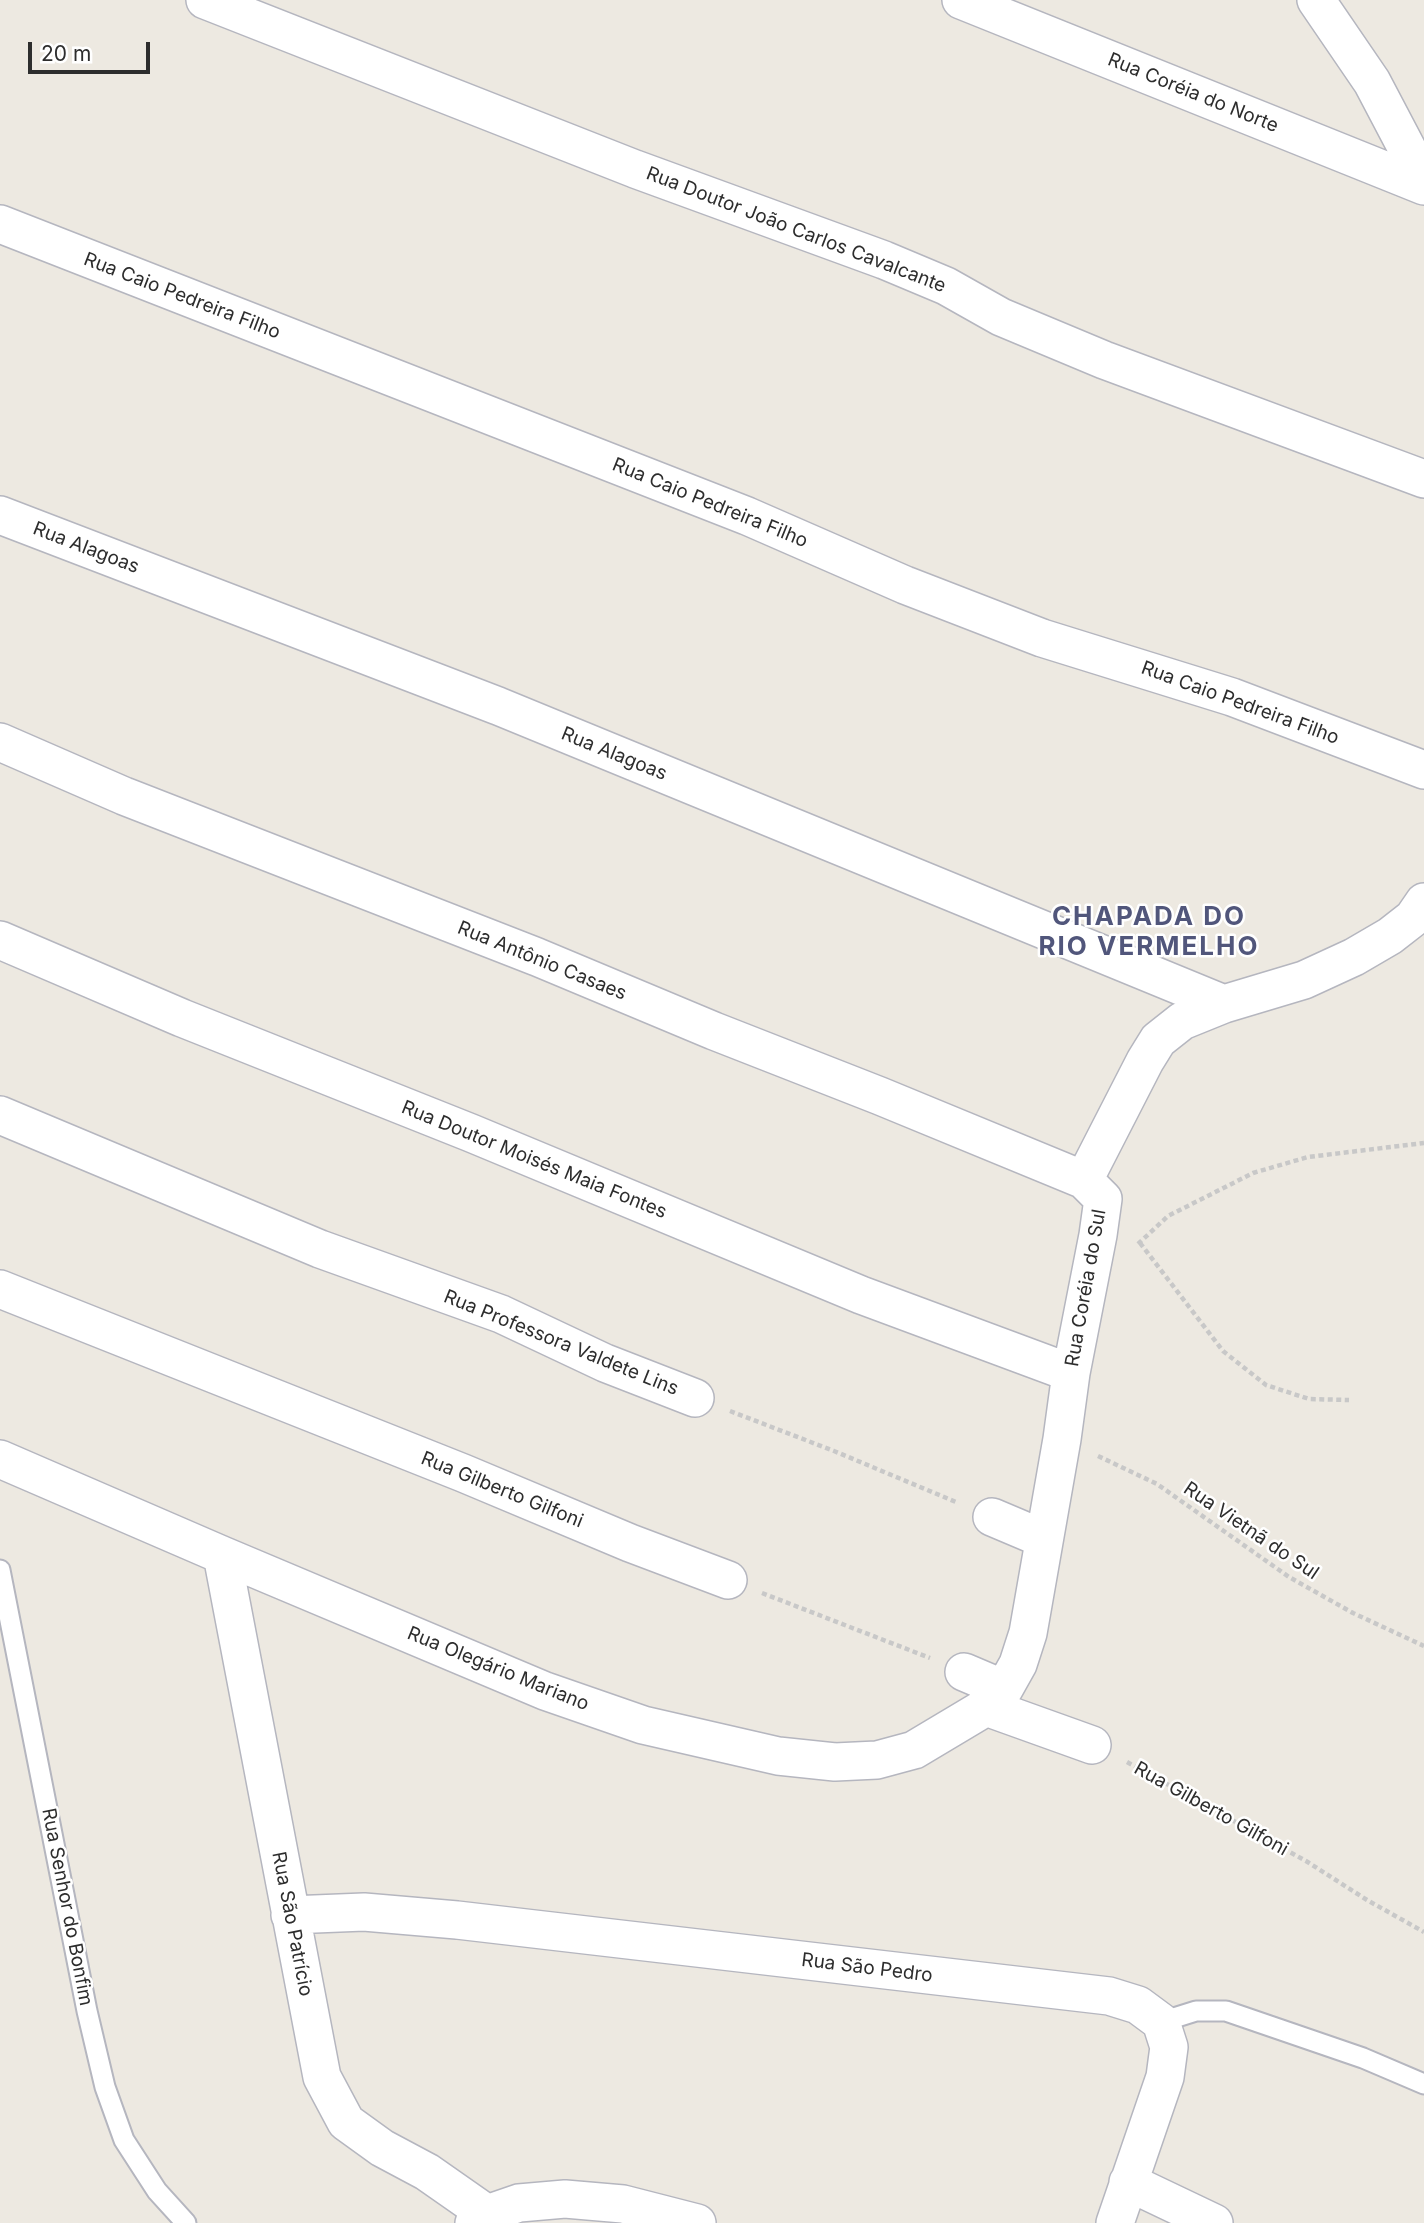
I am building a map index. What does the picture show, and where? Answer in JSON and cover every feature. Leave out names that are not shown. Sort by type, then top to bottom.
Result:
[{"type":"street","name":"Rua Doutor João Carlos Cavalcante","points":[[205,0],[635,169],[884,260],[946,286],[1001,317],[1104,360],[1424,479]]},
{"type":"street","name":"Rua Coréia do Norte","points":[[961,0],[1424,183]]},
{"type":"street","points":[[1316,0],[1372,82],[1424,183]]},
{"type":"street","name":"Rua Caio Pedreira Filho","points":[[0,224],[747,516],[905,585],[1042,638],[1232,697],[1424,770]]},
{"type":"street","name":"Rua Alagoas","points":[[0,515],[498,706],[1224,1004]]},
{"type":"street","name":"Rua Antônio Casaes","points":[[0,742],[124,796],[537,957],[1084,1180]]},
{"type":"street","name":"Rua Coréia do Sul","points":[[995,1698],[1018,1664],[1028,1633],[1071,1373],[1098,1235],[1102,1199],[1084,1180],[1144,1061],[1157,1040],[1182,1021],[1224,1004],[1304,980],[1354,957],[1390,936],[1413,918],[1424,902]]},
{"type":"street","name":"Rua Doutor Moisés Maia Fontes","points":[[0,940],[182,1018],[471,1133],[849,1290],[1071,1373]]},
{"type":"street","name":"Rua Professora Valdete Lins","points":[[0,1115],[320,1249],[501,1314],[605,1363],[695,1398]]},
{"type":"street","name":"Rua Gilberto Gilfoni","points":[[0,1289],[728,1580]]},
{"type":"street","name":"Rua Olegário Mariano","points":[[0,1459],[545,1691],[643,1725],[778,1756],[835,1762],[877,1760],[914,1749],[995,1698]]},
{"type":"street","points":[[992,1517],[1044,1539]]},
{"type":"street","name":"Rua São Patrício","points":[[222,1555],[322,2077],[346,2122],[382,2148],[427,2172],[480,2219]]},
{"type":"street","points":[[964,1672],[995,1698],[1092,1745]]},
{"type":"street","name":"Rua São Pedro","points":[[290,1914],[364,1912],[457,1920],[1109,1996],[1138,2006],[1161,2022]]},
{"type":"street","points":[[1115,2223],[1165,2077],[1169,2047],[1161,2022]]},
{"type":"street","points":[[1128,2182],[1214,2223]]},
{"type":"street","points":[[480,2219],[519,2203],[565,2199],[623,2204],[697,2223]]},
{"type":"lane","name":"Rua Senhor do Bonfim","points":[[0,1570],[84,1997],[105,2087],[124,2140],[157,2191],[186,2223]]},
{"type":"lane","points":[[1161,2022],[1196,2011],[1226,2011],[1363,2058],[1424,2084]]},
{"type":"path","points":[[1131,1251],[1168,1216],[1253,1173],[1308,1157],[1424,1143]]},
{"type":"path","points":[[1140,1242],[1223,1351],[1265,1385],[1309,1399],[1349,1400]]},
{"type":"path","name":"Rua Professora Valdete Lins","points":[[695,1398],[834,1451],[992,1517]]},
{"type":"path","name":"Rua Vietnã do Sul","points":[[1062,1439],[1157,1485],[1289,1577],[1353,1613],[1424,1646]]},
{"type":"path","points":[[728,1580],[964,1672]]},
{"type":"path","name":"Rua Gilberto Gilfoni","points":[[1092,1745],[1306,1861],[1424,1932]]},
{"type":"district","name":"CHAPADA DO RIO VERMELHO","points":[[1149,932]]}]
